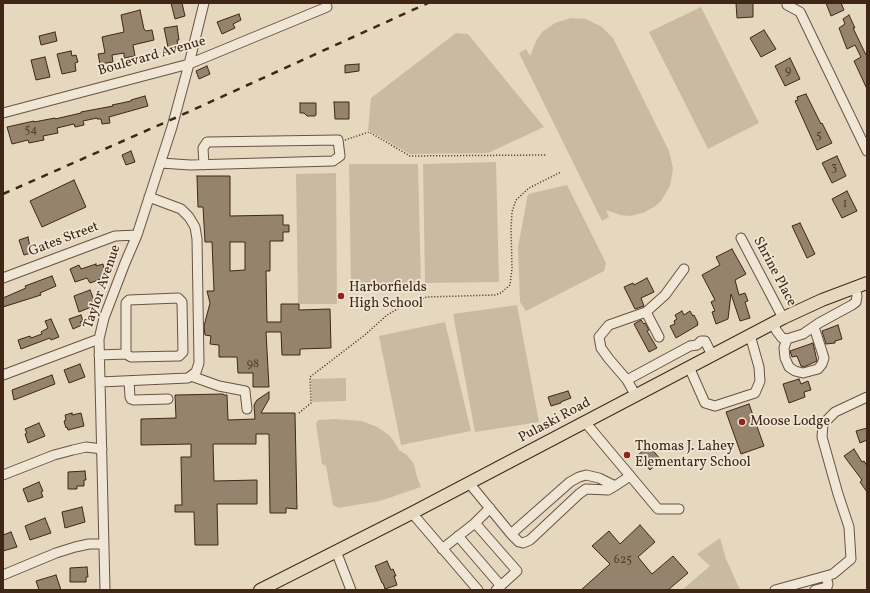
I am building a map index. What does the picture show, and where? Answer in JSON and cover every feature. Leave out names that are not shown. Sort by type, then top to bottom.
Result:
[{"type":"main road","name":"Pulaski Road","points":[[260,590],[412,514],[778,320],[867,283]]},
{"type":"street","name":"Taylor Avenue","points":[[105,590],[99,339],[104,318],[137,235],[161,163],[189,64],[204,3]]},
{"type":"street","points":[[787,5],[800,12],[867,151]]},
{"type":"street","name":"Boulevard Avenue","points":[[3,113],[189,64],[327,7]]},
{"type":"street","points":[[161,163],[204,165],[333,161],[340,156],[338,140],[208,142],[203,148],[204,165]]},
{"type":"street","points":[[100,382],[188,378],[196,372],[200,363],[197,238],[195,227],[189,217],[180,209],[149,197]]},
{"type":"street","name":"Gates Street","points":[[3,278],[115,236],[137,235]]},
{"type":"street","name":"Shrine Place","points":[[741,238],[778,320],[778,335],[787,340]]},
{"type":"street","points":[[636,396],[627,380],[601,348],[599,337],[609,325],[646,312],[665,295],[684,270]]},
{"type":"street","points":[[814,327],[824,358],[822,364],[818,369],[803,373],[795,371],[789,366],[785,358],[784,348],[787,340],[803,334],[814,327],[830,317],[856,302],[855,287]]},
{"type":"street","points":[[112,297],[126,303]]},
{"type":"street","points":[[99,355],[126,354],[131,357],[179,356],[183,352],[182,302],[178,298],[129,300],[126,303]]},
{"type":"street","points":[[126,303],[126,354]]},
{"type":"street","points":[[646,312],[659,337]]},
{"type":"street","points":[[689,367],[705,403],[715,406],[755,393],[760,381],[759,367],[750,335]]},
{"type":"street","points":[[3,375],[99,339]]},
{"type":"street","points":[[627,380],[690,346],[697,345],[701,341],[705,341],[712,355]]},
{"type":"street","points":[[668,358],[677,374]]},
{"type":"street","points":[[191,376],[219,386],[245,391],[247,410]]},
{"type":"street","points":[[129,381],[131,399],[168,399]]},
{"type":"street","points":[[775,590],[800,587],[833,574],[851,559],[849,527],[822,437],[823,424],[835,412],[867,398]]},
{"type":"street","points":[[585,422],[658,509],[679,509]]},
{"type":"street","points":[[3,475],[54,455],[73,450],[86,447],[102,449]]},
{"type":"street","points":[[511,534],[570,482],[579,477],[586,475],[600,478],[615,486]]},
{"type":"street","points":[[469,483],[511,534],[519,542],[523,543],[530,540],[586,489],[608,490],[630,476]]},
{"type":"street","points":[[442,549],[475,523],[490,508]]},
{"type":"street","points":[[412,514],[478,590]]},
{"type":"street","points":[[458,536],[499,588],[517,571],[475,523]]},
{"type":"street","points":[[3,575],[56,553],[89,544],[103,544]]},
{"type":"street","points":[[336,551],[351,590]]},
{"type":"street","points":[[815,590],[827,587],[828,584],[826,576]]},
{"type":"path","points":[[345,140],[369,132],[410,156],[546,155]]},
{"type":"path","points":[[299,413],[311,403],[310,377],[388,315],[406,304],[427,297],[501,294],[510,285],[512,268],[510,228],[512,212],[516,200],[529,188],[561,172]]},
{"type":"shaded area","points":[[701,7],[759,123],[708,149],[649,32]]},
{"type":"shaded area","points":[[571,18],[586,19],[602,27],[613,38],[669,151],[673,168],[670,186],[661,201],[643,213],[630,216],[620,215],[606,210],[609,217],[602,221],[519,53],[526,49],[530,56],[537,39],[542,32],[555,23]]},
{"type":"shaded area","points":[[456,33],[468,34],[544,127],[488,153],[410,154],[368,130],[371,98]]},
{"type":"shaded area","points":[[496,162],[499,282],[425,283],[423,164]]},
{"type":"shaded area","points":[[349,164],[418,164],[421,284],[351,285]]},
{"type":"shaded area","points":[[336,173],[337,304],[298,304],[296,174]]},
{"type":"shaded area","points":[[567,185],[606,263],[604,271],[526,311],[520,302],[518,247],[528,194]]},
{"type":"shaded area","points":[[517,305],[539,422],[475,432],[453,314]]},
{"type":"shaded area","points":[[445,322],[471,431],[401,445],[379,336]]},
{"type":"shaded area","points":[[346,378],[346,401],[312,402],[311,379]]},
{"type":"shaded area","points":[[336,419],[362,421],[377,427],[389,435],[399,450],[407,455],[414,464],[421,487],[380,501],[338,508],[333,505],[326,466],[322,464],[316,424],[318,420]]},
{"type":"shaded area","points":[[720,538],[726,559],[740,590],[682,590],[710,566],[697,554]]},
{"type":"building","points":[[171,3],[182,3],[185,16],[175,19]]},
{"type":"building","points":[[736,3],[753,3],[753,17],[737,18]]},
{"type":"building","points":[[826,3],[841,3],[844,10],[831,16]]},
{"type":"building","points":[[140,10],[144,29],[146,31],[152,30],[154,40],[133,45],[135,56],[124,58],[124,53],[112,55],[113,62],[100,64],[98,54],[105,53],[102,37],[124,32],[121,15]]},
{"type":"building","points":[[239,14],[241,20],[233,24],[235,28],[222,34],[217,22]]},
{"type":"building","points":[[849,15],[855,28],[853,28],[866,55],[867,54],[867,89],[854,61],[861,57],[855,45],[847,49],[839,28],[845,24],[843,19]]},
{"type":"building","points":[[177,26],[179,40],[177,40],[178,45],[168,47],[164,28]]},
{"type":"building","points":[[764,30],[776,49],[761,57],[750,38]]},
{"type":"building","points":[[55,32],[57,41],[41,45],[39,36]]},
{"type":"building","points":[[71,51],[72,56],[76,55],[78,62],[75,63],[76,71],[62,74],[57,54]]},
{"type":"building","points":[[45,57],[50,77],[36,80],[31,60]]},
{"type":"building","points":[[790,58],[800,79],[785,86],[775,66]]},
{"type":"building","points":[[359,64],[359,71],[345,73],[345,65]]},
{"type":"building","points":[[207,66],[210,74],[199,79],[196,71]]},
{"type":"building","points":[[806,94],[832,143],[817,150],[795,101],[798,100],[797,97]]},
{"type":"building","points":[[145,96],[148,106],[109,117],[110,123],[102,124],[101,119],[97,118],[83,121],[84,125],[75,127],[74,124],[57,128],[58,133],[43,136],[44,140],[29,143],[28,140],[12,144],[7,127],[34,121],[55,119],[113,106],[112,105]]},
{"type":"building","points":[[334,102],[349,102],[349,119],[335,119]]},
{"type":"building","points":[[300,103],[316,103],[316,115],[307,116],[304,113],[300,113]]},
{"type":"building","points":[[131,151],[135,162],[126,165],[122,155]]},
{"type":"building","points":[[837,156],[846,176],[832,183],[822,163]]},
{"type":"building","points":[[197,176],[230,176],[230,216],[283,215],[283,225],[289,225],[289,232],[283,232],[283,241],[270,241],[270,271],[266,271],[267,322],[281,322],[281,304],[299,304],[299,310],[330,309],[331,348],[300,349],[300,355],[282,355],[281,332],[266,332],[269,387],[253,387],[253,373],[238,373],[237,357],[219,357],[219,345],[210,344],[211,336],[205,335],[204,326],[210,303],[207,291],[214,291],[212,242],[205,242],[203,207],[198,207]],"holes":[[[230,242],[245,242],[245,270],[230,271]]]},
{"type":"building","points":[[74,180],[86,207],[42,227],[30,201]]},
{"type":"building","points":[[847,191],[857,211],[842,218],[832,199]]},
{"type":"building","points":[[800,223],[815,254],[807,258],[792,226]]},
{"type":"building","points":[[28,237],[31,253],[24,255],[19,240]]},
{"type":"building","points":[[732,249],[746,274],[735,280],[739,295],[745,293],[748,301],[745,302],[750,318],[740,321],[731,294],[728,319],[716,324],[712,312],[715,311],[711,302],[715,300],[702,275],[720,265],[716,257]]},
{"type":"building","points":[[96,264],[96,266],[103,264],[105,275],[101,279],[90,283],[87,278],[75,282],[70,269],[79,265],[81,269]]},
{"type":"building","points":[[52,276],[56,286],[40,293],[41,295],[3,307],[3,298],[26,288],[25,286]]},
{"type":"building","points":[[647,278],[654,292],[641,298],[644,306],[635,309],[624,287],[633,283],[634,285]]},
{"type":"building","points":[[90,290],[96,305],[79,312],[74,296]]},
{"type":"building","points":[[682,311],[684,315],[690,311],[693,316],[694,315],[698,325],[676,338],[670,326],[675,324],[674,321],[677,319],[675,315]]},
{"type":"building","points":[[81,315],[83,321],[80,322],[82,325],[73,329],[69,319]]},
{"type":"building","points":[[51,319],[59,337],[51,340],[50,338],[21,349],[18,340],[30,336],[31,338],[42,334],[41,332],[48,328],[45,321]]},
{"type":"building","points":[[641,320],[644,324],[645,323],[649,330],[647,331],[657,348],[649,352],[634,324]]},
{"type":"building","points":[[838,325],[842,339],[835,341],[835,343],[826,344],[822,331]]},
{"type":"building","points":[[813,343],[817,361],[804,367],[801,366],[797,356],[792,357],[790,351]]},
{"type":"building","points":[[80,364],[85,377],[69,383],[64,370]]},
{"type":"building","points":[[52,375],[55,384],[14,400],[12,390]]},
{"type":"building","points":[[799,379],[801,384],[808,381],[811,390],[804,392],[805,397],[789,403],[783,384]]},
{"type":"building","points":[[568,391],[571,398],[551,406],[548,397]]},
{"type":"building","points":[[269,392],[269,399],[261,413],[295,413],[297,509],[286,508],[286,513],[270,513],[269,434],[256,434],[256,444],[213,444],[214,481],[257,480],[257,504],[217,504],[218,545],[195,545],[194,512],[175,512],[175,505],[182,505],[181,457],[191,457],[191,444],[141,445],[141,419],[176,418],[175,395],[223,394],[227,395],[228,420],[255,419],[254,405],[257,400]]},
{"type":"building","name":"Moose Lodge","points":[[749,404],[764,446],[741,454],[726,412]]},
{"type":"building","points":[[72,413],[72,415],[81,413],[84,426],[68,430],[67,427],[66,428],[64,421],[66,420],[65,415]]},
{"type":"building","points":[[39,423],[45,436],[28,443],[25,429]]},
{"type":"building","points":[[867,428],[867,440],[860,443],[856,431]]},
{"type":"building","points":[[649,446],[661,460],[650,470],[638,455]]},
{"type":"building","points":[[854,449],[862,462],[864,461],[867,466],[867,492],[860,482],[862,480],[844,456]]},
{"type":"building","points":[[85,471],[86,480],[84,480],[84,486],[77,486],[77,489],[68,489],[68,472]]},
{"type":"building","points":[[39,482],[43,491],[41,492],[43,497],[28,502],[23,489]]},
{"type":"building","points":[[82,507],[85,522],[65,528],[62,512]]},
{"type":"building","points":[[45,518],[51,533],[30,540],[25,526]]},
{"type":"building","points":[[640,525],[655,542],[638,557],[652,574],[673,556],[688,573],[668,590],[581,590],[610,564],[592,546],[609,531],[620,544]]},
{"type":"building","points":[[11,532],[17,547],[3,551],[3,535]]},
{"type":"building","points":[[387,561],[391,570],[393,569],[396,576],[394,576],[397,585],[385,589],[375,566]]},
{"type":"building","points":[[87,567],[88,577],[86,577],[86,582],[70,582],[70,568]]},
{"type":"building","points":[[56,575],[61,590],[39,590],[36,581]]},
{"type":"railway","points":[[3,194],[428,3]]},
{"type":"place","name":"Harborfields High School","points":[[341,296]]},
{"type":"place","name":"Moose Lodge","points":[[742,422]]},
{"type":"place","name":"Thomas J. Lahey Elementary School","points":[[627,455]]}]
